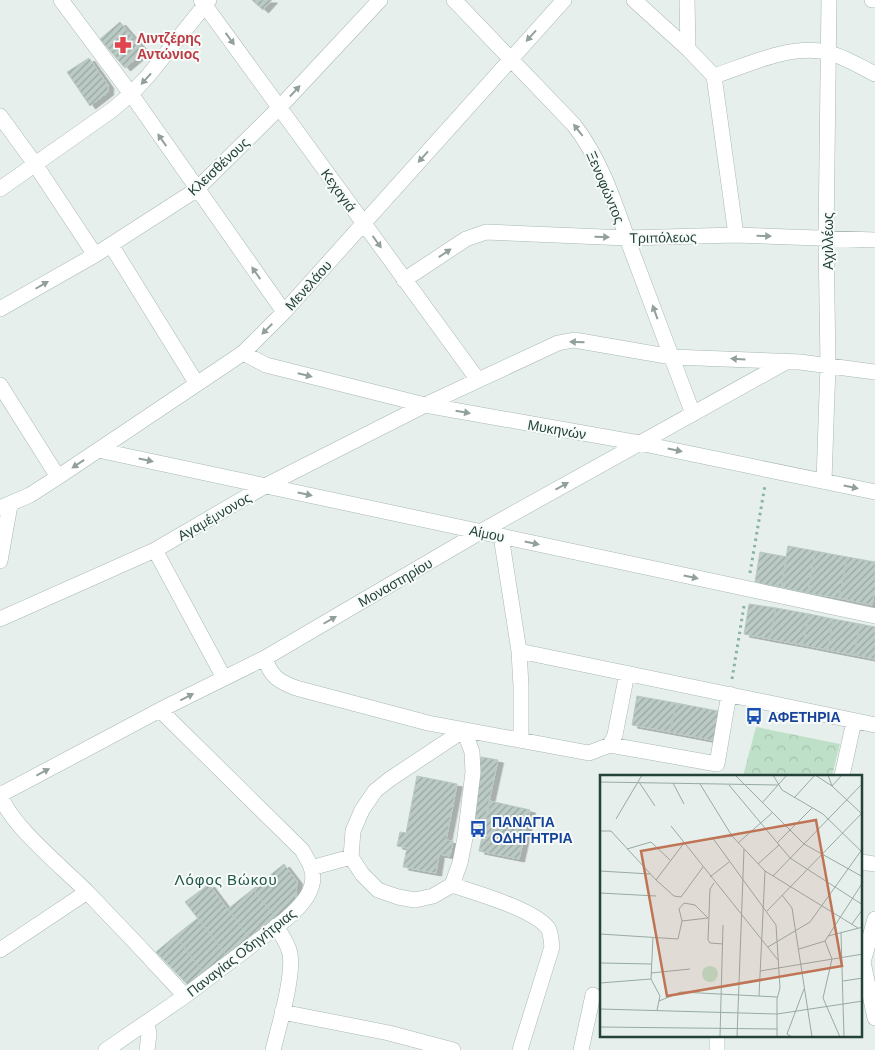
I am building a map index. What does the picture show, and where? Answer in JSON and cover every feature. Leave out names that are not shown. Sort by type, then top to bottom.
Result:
[{"type":"street","points":[[61,0],[131,94],[196,190],[284,312]]},
{"type":"street","name":"Κλεισθένους","points":[[0,309],[95,255],[196,190],[279,108],[380,0]]},
{"type":"street","name":"Ξενοφώντος","points":[[454,0],[574,125],[587,142],[597,161],[693,414]]},
{"type":"street","name":"Μενελάου","points":[[5,507],[58,477],[243,353],[284,312],[564,0]]},
{"type":"street","points":[[634,0],[688,48],[714,76],[736,235]]},
{"type":"street","points":[[687,0],[688,48]]},
{"type":"street","name":"Αχιλλέως","points":[[824,481],[828,365],[826,238],[829,0]]},
{"type":"street","points":[[0,189],[112,110],[131,94],[148,76],[205,2]]},
{"type":"street","name":"Κεχαγιά","points":[[205,2],[279,108],[478,380]]},
{"type":"street","points":[[714,76],[793,51],[811,50],[828,52],[875,74]]},
{"type":"street","points":[[0,116],[35,164],[95,255]]},
{"type":"street","name":"Τριπόλεως","points":[[404,280],[466,239],[486,232],[627,238],[736,235],[875,240]]},
{"type":"street","points":[[110,245],[197,384]]},
{"type":"street","name":"Αγαμέμνονος","points":[[0,619],[155,550],[266,486],[478,380],[558,343],[574,340],[672,357],[828,365],[875,372]]},
{"type":"street","name":"Μυκηνών","points":[[243,353],[266,365],[425,406],[639,443],[875,492]]},
{"type":"street","name":"Μοναστηρίου","points":[[0,795],[160,710],[264,658],[480,532],[786,362]]},
{"type":"street","points":[[0,385],[58,477]]},
{"type":"street","name":"Αίμου","points":[[98,450],[875,616]]},
{"type":"street","points":[[0,560],[5,507]]},
{"type":"street","points":[[501,536],[519,651],[521,740]]},
{"type":"street","points":[[155,550],[224,678]]},
{"type":"street","points":[[519,651],[875,726]]},
{"type":"street","points":[[264,658],[269,671],[280,682],[296,688],[428,723],[590,753],[610,746],[717,764],[729,694]]},
{"type":"street","points":[[610,746],[615,736],[627,673]]},
{"type":"street","points":[[160,710],[302,850],[311,868],[351,857]]},
{"type":"street","points":[[842,775],[854,721]]},
{"type":"street","points":[[464,730],[472,752],[473,772],[465,838],[460,863],[452,885],[433,896],[415,900],[398,897],[378,890],[362,874],[351,857],[353,831],[362,810],[375,791],[390,779],[464,730]]},
{"type":"street","points":[[0,795],[5,806],[18,824],[87,892],[185,996]]},
{"type":"street","points":[[862,862],[875,864]]},
{"type":"street","name":"Παναγίας Οδηγήτριας","points":[[106,1050],[185,996],[299,908],[309,894],[314,882],[311,868]]},
{"type":"street","points":[[452,885],[538,919],[549,930],[552,947],[520,1050]]},
{"type":"street","points":[[0,950],[87,892]]},
{"type":"street","points":[[875,919],[862,962],[875,1018]]},
{"type":"street","points":[[273,1050],[291,963],[287,944],[276,926]]},
{"type":"street","points":[[581,1050],[593,994]]},
{"type":"street","points":[[282,1012],[389,1033],[452,1050]]},
{"type":"street","points":[[147,1023],[149,1034],[147,1050]]},
{"type":"path","points":[[729,694],[768,469]]},
{"type":"green space","points":[[756,727],[840,744],[832,775],[743,775]]},
{"type":"building","points":[[252,0],[272,0],[263,10]]},
{"type":"building","points":[[120,22],[145,51],[125,68],[100,39]]},
{"type":"building","points":[[89,58],[108,85],[108,92],[90,106],[67,72]]},
{"type":"building","points":[[788,546],[815,551],[808,593],[781,587]]},
{"type":"building","points":[[815,551],[847,557],[839,598],[808,593]]},
{"type":"building","points":[[760,552],[787,557],[781,587],[755,582]]},
{"type":"building","points":[[847,557],[875,562],[875,588],[872,605],[839,598]]},
{"type":"building","points":[[749,604],[776,608],[770,639],[744,634]]},
{"type":"building","points":[[776,608],[809,614],[803,645],[770,639]]},
{"type":"building","points":[[809,614],[833,619],[828,650],[803,645]]},
{"type":"building","points":[[833,619],[860,624],[854,655],[828,650]]},
{"type":"building","points":[[860,624],[875,627],[875,659],[854,655]]},
{"type":"building","points":[[637,696],[676,703],[670,732],[632,725]]},
{"type":"building","points":[[676,703],[723,712],[717,741],[670,732]]},
{"type":"building","points":[[481,757],[498,760],[484,824],[469,821]]},
{"type":"building","points":[[417,776],[457,784],[446,840],[453,841],[450,856],[439,854],[436,873],[403,867],[407,848],[397,846],[400,832],[406,833]]},
{"type":"building","points":[[490,801],[530,810],[519,859],[479,851]]},
{"type":"building","points":[[284,864],[297,881],[295,905],[276,918],[253,889]]},
{"type":"building","points":[[209,884],[250,939],[227,956],[185,902]]},
{"type":"building","points":[[253,889],[276,918],[250,939],[228,909]]},
{"type":"building","points":[[198,918],[227,956],[205,974],[175,936]]},
{"type":"building","points":[[175,936],[205,974],[188,985],[156,952]]},
{"type":"place","name":"Λιντζέρης Αντώνιος","points":[[123,45]]},
{"type":"place","name":"ΑΦΕΤΗΡΙΑ","points":[[754,716]]},
{"type":"place","name":"ΠΑΝΑΓΙΑ ΟΔΗΓΗΤΡΙΑ","points":[[478,829]]},
{"type":"district","name":"Λόφος Βώκου","points":[[226,879]]}]
